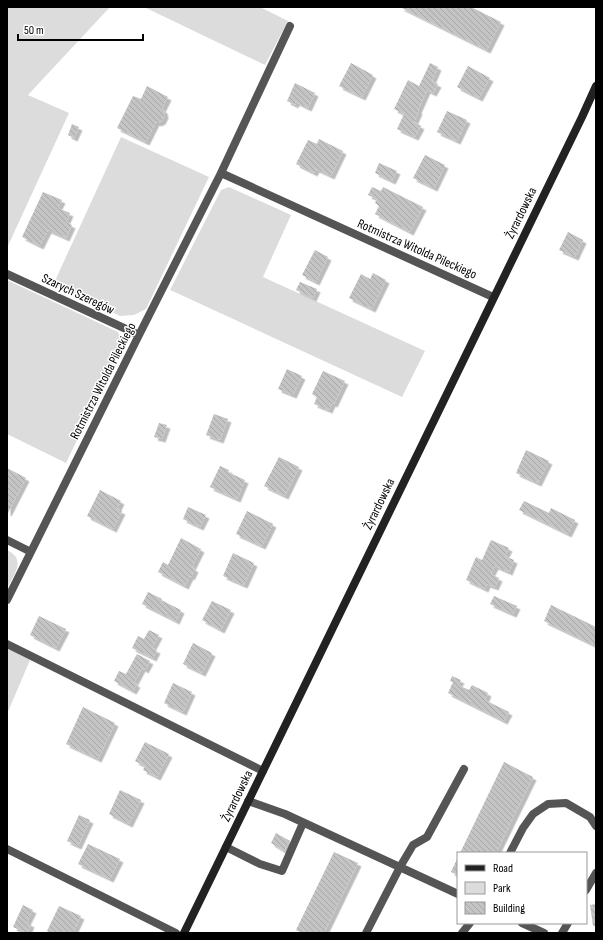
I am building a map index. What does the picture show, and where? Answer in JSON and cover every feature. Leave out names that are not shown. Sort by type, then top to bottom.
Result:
[{"type":"main road","name":"Żyrardowska","points":[[184,933],[596,86]]},
{"type":"street","name":"Rotmistrza Witolda Pileckiego","points":[[7,600],[221,173],[290,26]]},
{"type":"street","name":"Rotmistrza Witolda Pileckiego","points":[[221,173],[493,297]]},
{"type":"street","name":"Szarych Szeregów","points":[[7,274],[139,335]]},
{"type":"street","points":[[7,540],[31,552]]},
{"type":"street","points":[[7,644],[263,771]]},
{"type":"street","points":[[366,933],[413,845],[427,837],[464,769]]},
{"type":"street","points":[[248,801],[285,814],[457,894]]},
{"type":"street","points":[[511,852],[523,828],[533,814],[548,804],[566,802],[590,817],[596,826]]},
{"type":"street","points":[[226,847],[260,864],[282,871],[303,823]]},
{"type":"street","points":[[7,849],[176,933]]},
{"type":"street","points":[[587,888],[596,873]]},
{"type":"street","points":[[462,933],[469,924]]},
{"type":"street","points":[[524,924],[544,933]]},
{"type":"street","points":[[562,933],[567,924]]},
{"type":"green space","points":[[7,7],[110,7],[28,95],[69,113],[7,248]]},
{"type":"green space","points":[[144,7],[260,7],[288,21],[265,65]]},
{"type":"green space","points":[[121,137],[209,177],[146,309],[134,315],[120,316],[54,283]]},
{"type":"green space","points":[[229,187],[291,215],[263,277],[425,351],[402,397],[170,290],[221,190]]},
{"type":"green space","points":[[7,280],[118,332],[123,345],[66,463],[7,434]]},
{"type":"green space","points":[[7,550],[13,554],[18,563],[7,588]]},
{"type":"green space","points":[[7,648],[30,660],[7,714]]},
{"type":"building","points":[[400,7],[471,7],[501,22],[487,50]]},
{"type":"building","points":[[351,63],[373,75],[362,97],[339,86]]},
{"type":"building","points":[[430,63],[438,67],[432,81],[438,84],[433,93],[427,90],[418,110],[419,111],[414,122],[421,126],[415,137],[397,129],[404,114],[394,109],[408,80],[419,86]]},
{"type":"building","points":[[468,66],[490,78],[479,98],[457,87]]},
{"type":"building","points":[[295,83],[315,93],[308,108],[296,102],[295,105],[287,101]]},
{"type":"building","points":[[147,86],[168,97],[162,109],[164,110],[165,115],[162,121],[158,123],[156,122],[146,142],[117,128],[133,96],[141,99]]},
{"type":"building","points":[[447,111],[467,120],[457,141],[437,132]]},
{"type":"building","points":[[72,124],[79,127],[74,138],[68,135]]},
{"type":"building","points":[[319,139],[343,151],[331,176],[316,169],[314,173],[296,164],[308,140],[317,144]]},
{"type":"building","points":[[425,155],[445,165],[434,188],[413,178]]},
{"type":"building","points":[[379,163],[397,171],[392,181],[375,173]]},
{"type":"building","points":[[372,187],[381,191],[383,187],[423,207],[410,232],[375,214],[379,206],[375,203],[377,199],[368,195]]},
{"type":"building","points":[[43,192],[62,200],[58,208],[70,213],[66,222],[72,225],[66,238],[48,230],[40,246],[22,237]]},
{"type":"building","points":[[568,232],[583,240],[575,257],[559,250]]},
{"type":"building","points":[[315,250],[328,257],[316,282],[302,275]]},
{"type":"building","points":[[373,273],[386,280],[372,309],[349,298],[361,274],[370,279]]},
{"type":"building","points":[[300,282],[317,289],[313,298],[296,290]]},
{"type":"building","points":[[287,369],[302,376],[293,395],[278,389]]},
{"type":"building","points":[[323,371],[345,381],[334,404],[332,403],[329,410],[314,404],[317,397],[312,394]]},
{"type":"building","points":[[214,414],[228,419],[220,440],[206,435]]},
{"type":"building","points":[[159,423],[167,425],[162,439],[154,437]]},
{"type":"building","points":[[526,450],[549,461],[538,483],[516,473]]},
{"type":"building","points":[[279,457],[299,467],[285,496],[264,486]]},
{"type":"building","points":[[220,466],[229,470],[228,472],[245,480],[237,499],[210,487]]},
{"type":"building","points":[[7,468],[26,478],[8,513],[7,512]]},
{"type":"building","points":[[100,490],[121,501],[117,509],[122,511],[113,529],[87,516]]},
{"type":"building","points":[[524,501],[549,513],[551,508],[575,520],[568,534],[519,510]]},
{"type":"building","points":[[188,507],[206,515],[200,527],[183,519]]},
{"type":"building","points":[[247,511],[273,524],[262,546],[236,534]]},
{"type":"building","points":[[181,538],[201,549],[192,567],[195,569],[185,586],[158,572],[163,562],[168,565]]},
{"type":"building","points":[[491,540],[509,548],[505,556],[514,560],[509,572],[495,566],[491,574],[499,578],[495,587],[487,584],[485,589],[466,580],[476,557],[482,560]]},
{"type":"building","points":[[233,553],[254,563],[244,585],[223,576]]},
{"type":"building","points":[[148,592],[181,610],[176,621],[142,604]]},
{"type":"building","points":[[494,596],[517,606],[513,614],[490,604]]},
{"type":"building","points":[[212,601],[231,610],[221,630],[202,620]]},
{"type":"building","points":[[551,605],[596,627],[596,646],[544,621]]},
{"type":"building","points":[[39,616],[66,629],[56,648],[30,635]]},
{"type":"building","points":[[149,630],[159,635],[152,648],[157,650],[153,658],[132,648],[138,636],[144,639]]},
{"type":"building","points":[[193,643],[212,653],[202,673],[183,664]]},
{"type":"building","points":[[137,654],[150,661],[145,670],[142,668],[134,683],[137,684],[133,691],[114,681],[119,671],[126,674]]},
{"type":"building","points":[[452,676],[461,680],[458,685],[469,690],[472,685],[488,693],[485,700],[509,712],[504,721],[448,693],[453,682],[450,681]]},
{"type":"building","points":[[173,683],[192,692],[183,712],[164,703]]},
{"type":"building","points":[[83,707],[115,723],[98,759],[66,744]]},
{"type":"building","points":[[145,742],[169,754],[157,777],[143,770],[145,766],[135,761]]},
{"type":"building","points":[[504,762],[533,777],[496,852],[460,852]]},
{"type":"building","points":[[120,790],[141,800],[129,824],[109,814]]},
{"type":"building","points":[[79,815],[90,820],[78,846],[67,841]]},
{"type":"building","points":[[276,833],[290,841],[284,851],[271,843]]},
{"type":"building","points":[[88,844],[120,859],[110,879],[78,864]]},
{"type":"building","points":[[334,852],[358,863],[324,933],[302,933],[296,930]]},
{"type":"building","points":[[457,859],[457,875],[451,872]]},
{"type":"building","points":[[596,904],[596,926],[593,926],[590,905]]},
{"type":"building","points":[[23,905],[33,910],[27,922],[31,924],[27,933],[13,927]]},
{"type":"building","points":[[59,906],[81,916],[73,933],[51,933],[47,931]]}]
